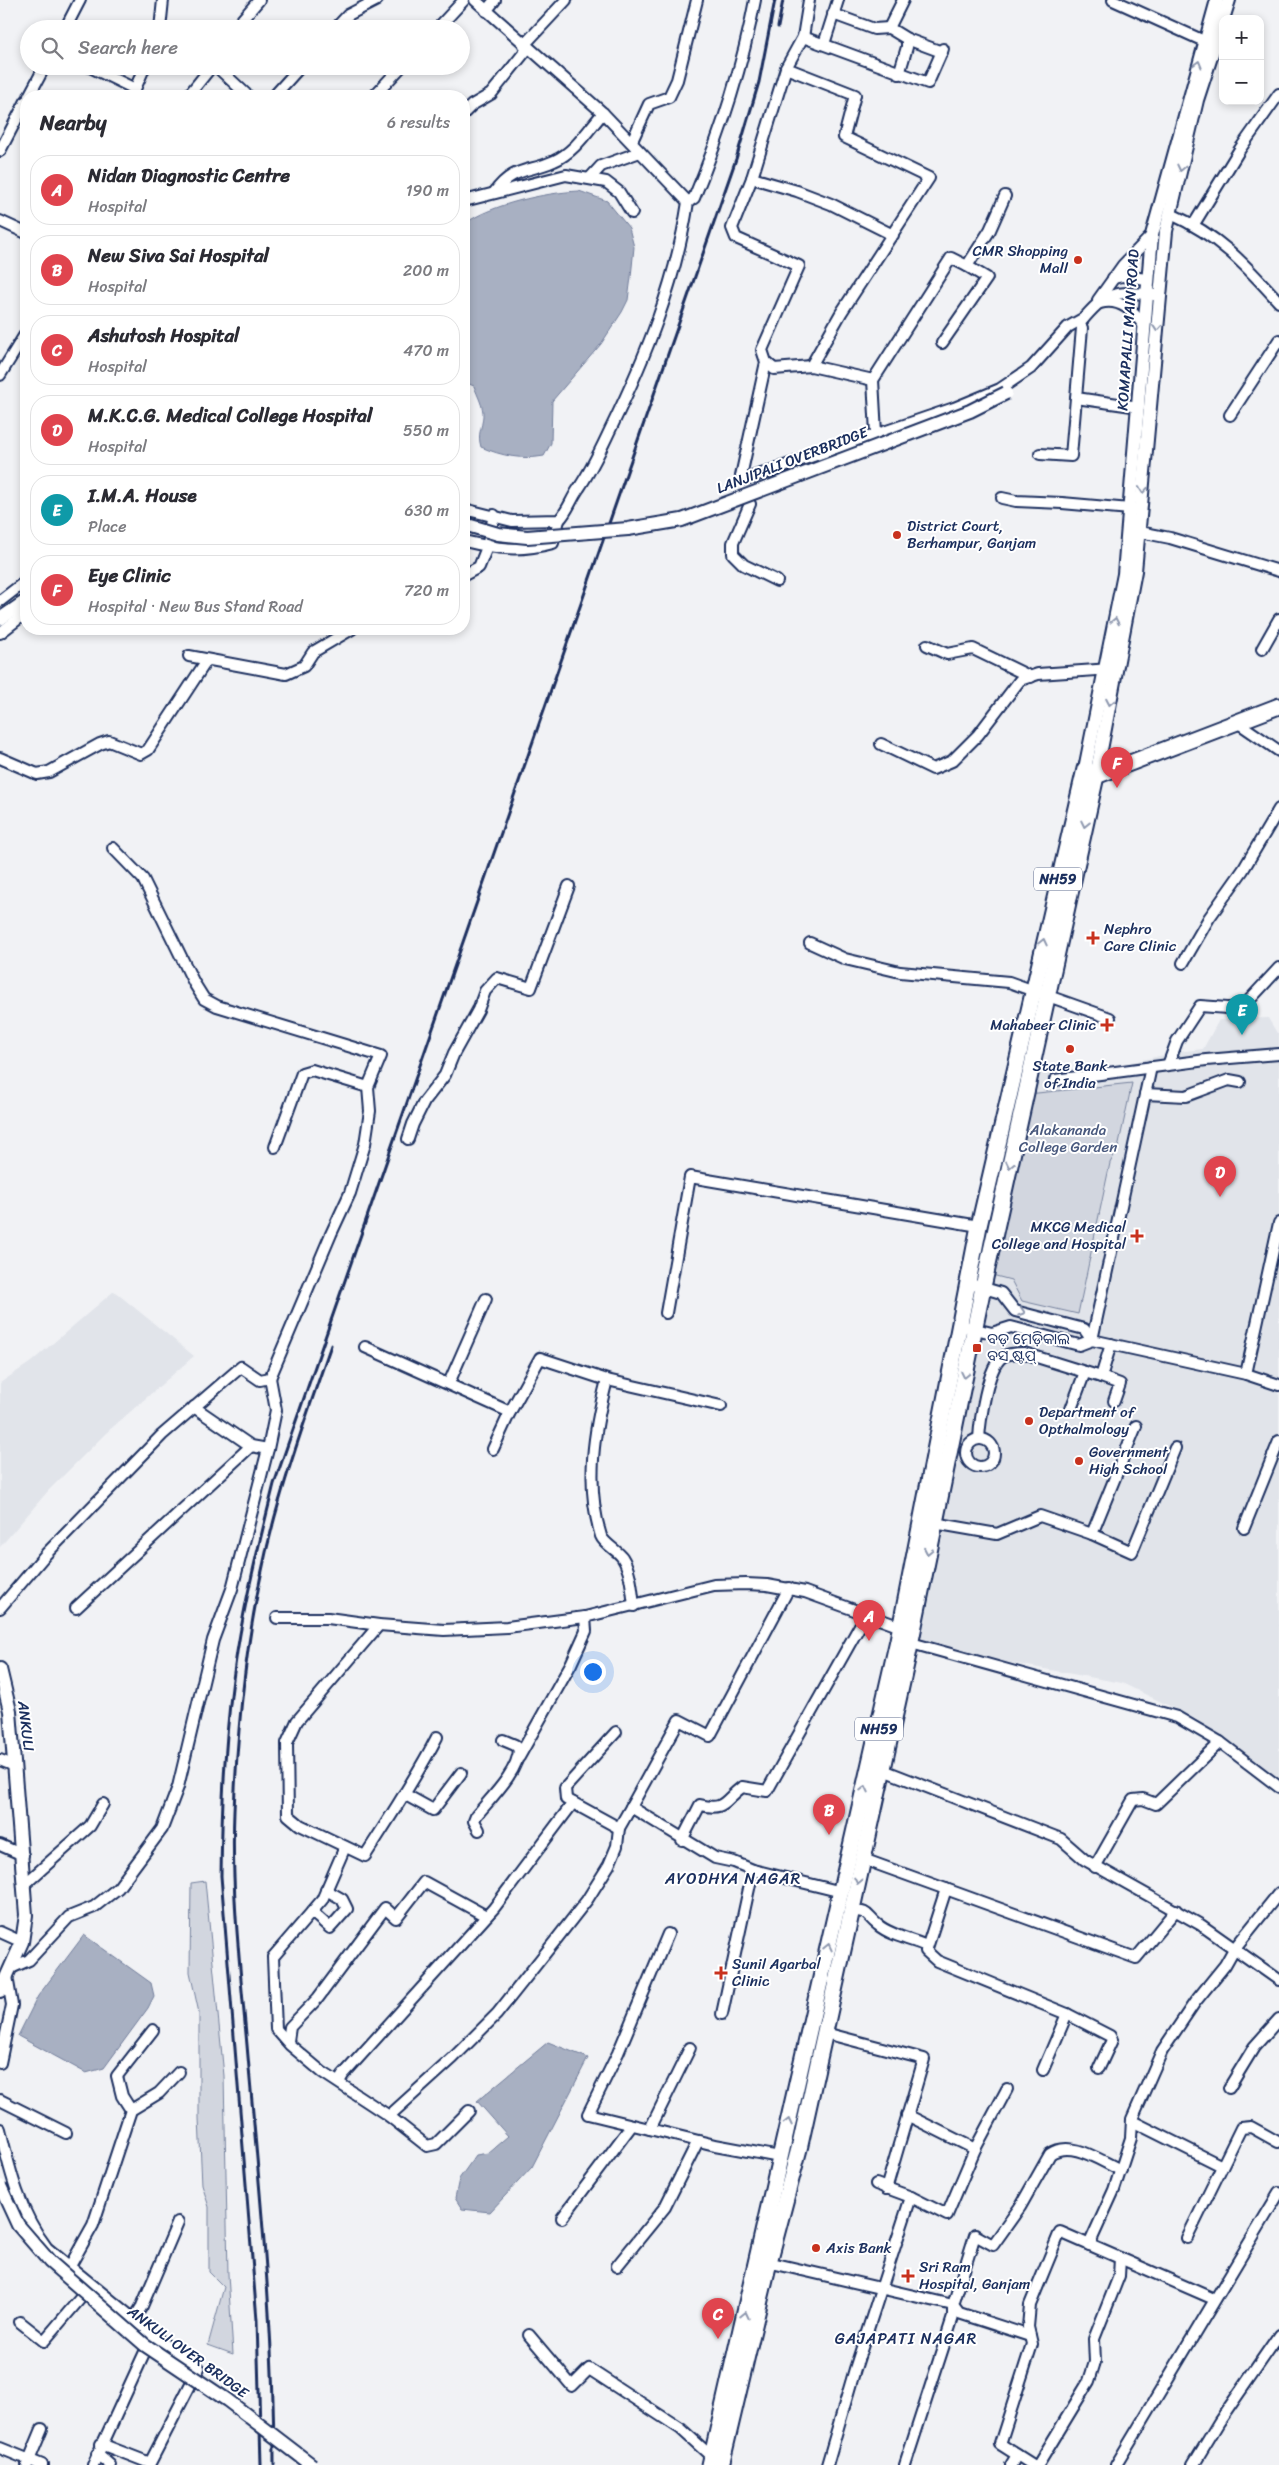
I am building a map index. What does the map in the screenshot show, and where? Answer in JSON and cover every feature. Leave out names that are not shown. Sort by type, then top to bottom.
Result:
[{"type":"highway","points":[[1090,772],[1238,722],[1279,706]]},
{"type":"highway","name":"NH59","points":[[715,2462],[763,2261],[780,2157],[842,1892],[877,1767],[906,1633],[959,1325],[1010,1086],[1032,990],[1090,772]]},
{"type":"highway","name":"NH59","points":[[1048,995],[1090,772]]},
{"type":"highway","points":[[906,1633],[934,1523],[983,1287],[1048,995]]},
{"type":"highway","points":[[763,2261],[800,2144],[863,1859],[877,1767]]},
{"type":"main road","name":"KOMAPALLI MAIN ROAD","points":[[1112,669],[1130,509],[1152,235],[1204,40],[1217,0]]},
{"type":"main road","points":[[1224,15],[1229,0]]},
{"type":"main road","points":[[1090,772],[1112,669],[1133,586],[1140,532],[1164,242],[1197,100],[1219,31]]},
{"type":"main road","name":"LANJIPALI OVERBRIDGE","points":[[470,526],[498,534],[527,537],[628,529],[682,520],[970,411],[1006,393]]},
{"type":"main road","points":[[0,619],[20,605]]},
{"type":"main road","name":"ANKULI","points":[[0,1669],[10,1711],[23,1856],[26,1915],[22,1942],[0,1992]]},
{"type":"main road","name":"ANKULI OVER BRIDGE","points":[[0,2186],[18,2225],[33,2245],[50,2262],[145,2345],[227,2400],[312,2465]]},
{"type":"street","points":[[70,20],[80,0]]},
{"type":"street","points":[[161,20],[163,0]]},
{"type":"street","points":[[242,20],[259,0]]},
{"type":"street","points":[[343,20],[348,15],[377,0]]},
{"type":"street","points":[[445,20],[464,0]]},
{"type":"street","points":[[474,0],[632,141],[640,152],[688,202]]},
{"type":"street","points":[[486,11],[495,0]]},
{"type":"street","points":[[470,106],[491,94],[526,46],[566,0]]},
{"type":"street","points":[[632,141],[649,104],[669,97],[677,80],[697,0]]},
{"type":"street","points":[[470,543],[487,547],[516,550],[531,549],[553,543],[558,520],[565,514],[577,490],[593,468],[643,363],[674,273],[688,202],[694,198],[732,100],[755,0]]},
{"type":"street","points":[[809,0],[803,37],[786,68],[752,178],[732,228],[736,238],[799,266],[762,350],[766,362],[774,369],[811,366],[873,380]]},
{"type":"street","points":[[824,44],[838,0]]},
{"type":"street","points":[[889,28],[903,0]]},
{"type":"street","points":[[1113,0],[1204,40]]},
{"type":"street","points":[[803,37],[928,84],[942,50],[907,39],[889,28],[874,29],[833,14]]},
{"type":"street","points":[[898,74],[907,47],[907,39]]},
{"type":"street","points":[[786,68],[855,95],[844,138],[929,178],[842,313],[811,366]]},
{"type":"street","points":[[32,90],[40,75]]},
{"type":"street","points":[[103,75],[129,90]]},
{"type":"street","points":[[135,90],[141,75]]},
{"type":"street","points":[[193,90],[205,75]]},
{"type":"street","points":[[226,75],[242,90]]},
{"type":"street","points":[[279,90],[293,75]]},
{"type":"street","points":[[380,90],[394,75]]},
{"type":"street","points":[[1194,224],[1240,149],[1279,94]]},
{"type":"street","points":[[0,151],[20,113]]},
{"type":"street","points":[[494,193],[503,180],[513,174],[553,162],[570,151],[602,113]]},
{"type":"street","points":[[590,178],[601,166],[640,152]]},
{"type":"street","points":[[470,200],[566,175],[606,182],[619,192],[632,213]]},
{"type":"street","points":[[752,178],[797,191],[831,204],[893,235]]},
{"type":"street","points":[[967,266],[990,230],[1005,196]]},
{"type":"street","points":[[1171,214],[1194,224],[1215,238],[1279,302]]},
{"type":"street","points":[[0,222],[20,230]]},
{"type":"street","points":[[1096,306],[1113,278],[1152,235]]},
{"type":"street","points":[[876,433],[873,380],[951,258],[987,278],[942,343]]},
{"type":"street","points":[[1113,278],[1122,276],[1147,279]]},
{"type":"street","points":[[1096,306],[1117,292],[1160,296]]},
{"type":"street","points":[[1096,306],[1112,302],[1125,306],[1145,327]]},
{"type":"street","name":"LANJIPALI OVERBRIDGE","points":[[1006,393],[1047,361],[1083,323],[1096,306]]},
{"type":"street","points":[[766,362],[741,476],[746,480],[876,433],[971,402],[1000,389],[1031,368],[1068,327],[1083,323],[1071,456],[1040,454]]},
{"type":"street","points":[[1230,415],[1279,340]]},
{"type":"street","points":[[0,375],[20,354]]},
{"type":"street","points":[[1076,398],[1139,407]]},
{"type":"street","points":[[1002,498],[1016,501],[1130,509]]},
{"type":"street","points":[[750,504],[733,543],[733,554],[744,565],[777,581]]},
{"type":"street","points":[[470,510],[512,521],[558,520]]},
{"type":"street","points":[[470,572],[479,567],[487,547],[494,515]]},
{"type":"street","points":[[1140,532],[1170,538],[1279,570]]},
{"type":"street","points":[[0,601],[20,586]]},
{"type":"street","points":[[0,633],[20,618]]},
{"type":"street","points":[[1262,649],[1279,619]]},
{"type":"street","points":[[189,656],[286,674],[304,666],[312,652],[342,635]]},
{"type":"street","points":[[927,644],[947,654],[973,649],[1032,677]]},
{"type":"street","points":[[0,758],[37,774],[49,772],[109,741],[141,754],[148,750],[207,660]]},
{"type":"street","points":[[881,744],[933,769],[952,761],[978,735],[1020,680],[1038,674],[1112,669]]},
{"type":"street","points":[[1238,722],[1279,751]]},
{"type":"street","points":[[1183,963],[1208,918],[1243,870],[1279,809]]},
{"type":"street","points":[[0,2063],[12,2005],[6,1975],[29,1960],[69,1917],[94,1907],[118,1888],[162,1829],[178,1787],[213,1640],[232,1589],[268,1449],[276,1410],[270,1378],[358,1170],[370,1111],[368,1087],[381,1056],[217,1006],[204,998],[194,983],[143,880],[113,848]]},
{"type":"street","points":[[408,1139],[424,1102],[445,1075],[454,1053],[478,1010],[484,991],[497,978],[531,988],[570,886]]},
{"type":"street","points":[[810,943],[845,959],[900,972],[1009,982],[1110,1018]]},
{"type":"street","points":[[1168,1065],[1177,1041],[1200,1006],[1241,1008],[1279,968]]},
{"type":"street","points":[[1055,1080],[1168,1065],[1279,1054]]},
{"type":"street","points":[[1092,1340],[1151,1067]]},
{"type":"street","points":[[275,1147],[302,1073],[312,1070],[368,1087]]},
{"type":"street","points":[[1146,1094],[1186,1096],[1229,1080],[1240,1082]]},
{"type":"street","points":[[1010,1086],[1028,1083]]},
{"type":"street","points":[[666,1312],[690,1177],[979,1226]]},
{"type":"street","points":[[1246,1374],[1279,1222]]},
{"type":"street","points":[[967,1283],[1001,1293],[1015,1311],[1084,1329],[1092,1340]]},
{"type":"street","points":[[449,1383],[486,1299]]},
{"type":"street","points":[[959,1325],[992,1333],[1012,1327],[1079,1345],[1092,1340],[1246,1374],[1279,1384]]},
{"type":"street","points":[[1101,1377],[1111,1344]]},
{"type":"street","points":[[365,1347],[449,1383],[510,1412]]},
{"type":"street","points":[[979,1439],[984,1402],[994,1369],[1001,1358],[1013,1353],[1024,1353],[1120,1384],[1114,1401]]},
{"type":"street","points":[[493,1449],[510,1412],[540,1358],[607,1380],[721,1406]]},
{"type":"street","points":[[0,1608],[46,1554],[162,1435],[194,1407],[241,1367],[260,1380],[270,1378]]},
{"type":"street","points":[[1071,1409],[1085,1372]]},
{"type":"street","points":[[607,1380],[596,1421],[593,1448],[593,1489],[602,1538],[621,1556],[628,1567],[634,1606]]},
{"type":"street","points":[[194,1407],[251,1446],[268,1449]]},
{"type":"street","points":[[1092,1534],[1136,1426]]},
{"type":"street","points":[[1244,1528],[1279,1441]]},
{"type":"street","points":[[76,1608],[251,1446]]},
{"type":"street","points":[[934,1523],[997,1534],[1040,1516],[1092,1534],[1132,1552],[1175,1448]]},
{"type":"street","points":[[277,1618],[328,1618],[379,1625],[453,1630],[507,1627],[585,1617],[714,1585],[760,1585],[789,1588],[867,1613],[906,1633],[1177,1717],[1220,1742],[1279,1787]]},
{"type":"street","points":[[389,2116],[453,2058],[497,2014],[594,1889],[614,1854],[619,1828],[679,1720],[710,1736],[789,1588]]},
{"type":"street","points":[[682,1840],[700,1804],[715,1808],[728,1802],[734,1793],[742,1788],[767,1791],[867,1613]]},
{"type":"street","points":[[478,1830],[474,1821],[476,1816],[500,1786],[519,1757],[571,1664],[586,1631],[585,1617]]},
{"type":"street","points":[[379,1625],[297,1721],[287,1743],[288,1815],[300,1825],[365,1856],[418,1774],[437,1737]]},
{"type":"street","points":[[616,1732],[565,1788],[566,1799],[619,1828]]},
{"type":"street","points":[[503,1740],[515,1745],[519,1749],[519,1757]]},
{"type":"street","points":[[1096,1867],[1133,1800],[1143,1799],[1156,1804],[1220,1742]]},
{"type":"street","points":[[0,1760],[14,1766]]},
{"type":"street","points":[[877,1767],[1061,1839],[1096,1867],[1202,1925],[1279,1980]]},
{"type":"street","points":[[404,1794],[433,1810],[461,1773]]},
{"type":"street","points":[[339,2082],[398,2012],[460,1947],[486,1916],[573,1803]]},
{"type":"street","points":[[25,1884],[90,1826],[103,1804]]},
{"type":"street","points":[[631,1807],[682,1840],[715,1858],[734,1862],[753,1870],[842,1892]]},
{"type":"street","points":[[0,1845],[23,1856]]},
{"type":"street","points":[[345,1847],[322,1900],[273,1956],[276,2030],[322,2072],[389,2116],[427,2146],[436,2144],[469,2111]]},
{"type":"street","points":[[863,1859],[1136,1958],[1176,1910]]},
{"type":"street","points":[[722,2014],[753,1870]]},
{"type":"street","points":[[288,2041],[290,2027],[324,1990],[385,1908],[396,1918],[424,1882],[486,1916]]},
{"type":"street","points":[[312,1912],[330,1928],[347,1909],[342,1900],[326,1890]]},
{"type":"street","points":[[946,1890],[926,1946],[926,1951],[937,1961],[1067,2014],[1112,2040],[1100,2068]]},
{"type":"street","points":[[1089,2244],[1121,2170],[1132,2138],[1132,2121],[1162,2051],[1195,2002],[1226,1965],[1234,1949],[1279,1893]]},
{"type":"street","points":[[852,1911],[863,1911],[872,1917],[877,1925],[926,1946]]},
{"type":"street","points":[[0,1932],[22,1942]]},
{"type":"street","points":[[668,1934],[618,2053],[588,2114],[698,2141],[780,2157]]},
{"type":"street","points":[[1043,2070],[1067,2014]]},
{"type":"street","points":[[1229,2088],[1254,2047],[1279,2019]]},
{"type":"street","points":[[132,2110],[122,2096],[116,2076],[153,2030]]},
{"type":"street","points":[[825,2033],[924,2059],[886,2189]]},
{"type":"street","points":[[650,2129],[690,2048]]},
{"type":"street","points":[[70,2266],[93,2224],[132,2110],[160,2092],[179,2072]]},
{"type":"street","points":[[876,2184],[911,2197],[947,2215],[975,2149],[1007,2088]]},
{"type":"street","points":[[0,2100],[66,2133]]},
{"type":"street","points":[[907,2115],[975,2149]]},
{"type":"street","points":[[1132,2121],[1222,2166]]},
{"type":"street","points":[[562,2218],[632,2125]]},
{"type":"street","points":[[1188,2238],[1240,2129],[1251,2127],[1278,2142]]},
{"type":"street","points":[[0,2129],[25,2213],[47,2248],[93,2284],[152,2335],[199,2368],[150,2464],[101,2444]]},
{"type":"street","points":[[617,2266],[665,2207],[698,2141]]},
{"type":"street","points":[[905,2465],[953,2317],[952,2305],[975,2235],[993,2245],[1020,2207],[1050,2154],[1058,2148],[1070,2148],[1121,2170]]},
{"type":"street","points":[[1116,2465],[1279,2193]]},
{"type":"street","points":[[827,2465],[911,2197]]},
{"type":"street","points":[[134,2319],[142,2306],[178,2222]]},
{"type":"street","points":[[1033,2465],[1000,2444],[1032,2344],[1028,2327],[1030,2305],[1060,2232],[1214,2299]]},
{"type":"street","points":[[1038,2465],[1089,2381],[1094,2362],[1094,2339],[1119,2276],[1120,2258]]},
{"type":"street","points":[[763,2261],[952,2305],[959,2313],[1030,2336]]},
{"type":"street","points":[[20,2322],[44,2341],[93,2284]]},
{"type":"street","points":[[93,2465],[152,2335]]},
{"type":"street","points":[[529,2335],[572,2386],[589,2369],[681,2429],[715,2462]]},
{"type":"street","points":[[1193,2465],[1219,2422],[1279,2335]]},
{"type":"street","points":[[28,2462],[42,2429]]},
{"type":"street","points":[[0,2448],[28,2462],[42,2465]]},
{"type":"street","points":[[97,2454],[110,2465]]},
{"type":"street","points":[[1012,2465],[1017,2455]]},
{"type":"shaded area","name":"MKCG Medical College and Hospital","points":[[1268,1018],[1277,1033],[1279,1033],[1279,1782],[1196,1719],[1122,1683],[912,1645],[1028,1069],[1103,1069],[1177,1052],[1203,1049],[1219,1020]]},
{"type":"shaded area","points":[[114,1291],[194,1356],[106,1433],[48,1491],[0,1547],[0,1383],[31,1362]]},
{"type":"green space","name":"Alakananda College Garden","points":[[1132,1083],[1118,1148],[1110,1163],[1078,1314],[1022,1301],[1011,1280],[992,1275],[1028,1094]]},
{"type":"green space","points":[[205,1881],[224,2076],[228,2274],[233,2354],[208,2345],[224,2287],[209,2272],[209,2207],[202,2185],[199,2118],[199,2013],[190,1972],[191,1883]]},
{"type":"water","points":[[579,191],[607,201],[629,228],[634,247],[628,300],[601,344],[552,401],[551,443],[544,456],[512,456],[481,447],[480,442],[482,409],[474,386],[470,384],[470,220],[504,205],[550,194]]},
{"type":"water","points":[[84,1935],[151,1983],[154,1996],[148,2008],[104,2068],[86,2073],[18,2036],[38,1996]]},
{"type":"water","points":[[548,2042],[588,2058],[532,2167],[490,2212],[462,2209],[455,2198],[459,2179],[476,2155],[488,2153],[508,2136],[477,2101]]},
{"type":"railway","points":[[261,2465],[257,2320],[221,1876],[223,1792],[227,1736],[237,1652],[249,1589],[274,1484],[736,159],[759,82],[775,0]]},
{"type":"railway","points":[[778,27],[783,0]]},
{"type":"railway","points":[[274,2465],[269,2307],[239,1957],[234,1870],[234,1811],[242,1694],[260,1578],[285,1482],[331,1345]]},
{"type":"place","name":"CMR Shopping Mall","points":[[1078,260]]},
{"type":"place","name":"District Court, Berhampur, Ganjam","points":[[897,535]]},
{"type":"place","name":"Eye Clinic","points":[[1117,788]]},
{"type":"place","name":"Nephro Care Clinic","points":[[1093,938]]},
{"type":"place","name":"Mahabeer Clinic","points":[[1107,1025]]},
{"type":"place","name":"I.M.A. House","points":[[1242,1035]]},
{"type":"place","name":"State Bank of India","points":[[1070,1049]]},
{"type":"place","name":"M.K.C.G. Medical College Hospital","points":[[1220,1197]]},
{"type":"place","name":"MKCG Medical College and Hospital","points":[[1137,1236]]},
{"type":"place","name":"ବଡ଼ ମେଡ଼ିକାଲ ବସ ଷ୍ଟପ୍","points":[[977,1348]]},
{"type":"place","name":"Department of Opthalmology","points":[[1029,1421]]},
{"type":"place","name":"Government High School","points":[[1079,1461]]},
{"type":"place","name":"Nidan Diagnostic Centre","points":[[869,1641]]},
{"type":"place","name":"New Siva Sai Hospital","points":[[829,1835]]},
{"type":"place","name":"Sunil Agarbal Clinic","points":[[721,1973]]},
{"type":"place","name":"Axis Bank","points":[[816,2248]]},
{"type":"place","name":"Sri Ram Hospital, Ganjam","points":[[908,2276]]},
{"type":"place","name":"Ashutosh Hospital","points":[[718,2339]]},
{"type":"district","name":"AYODHYA NAGAR","points":[[733,1878]]},
{"type":"district","name":"GAJAPATI NAGAR","points":[[906,2338]]}]
